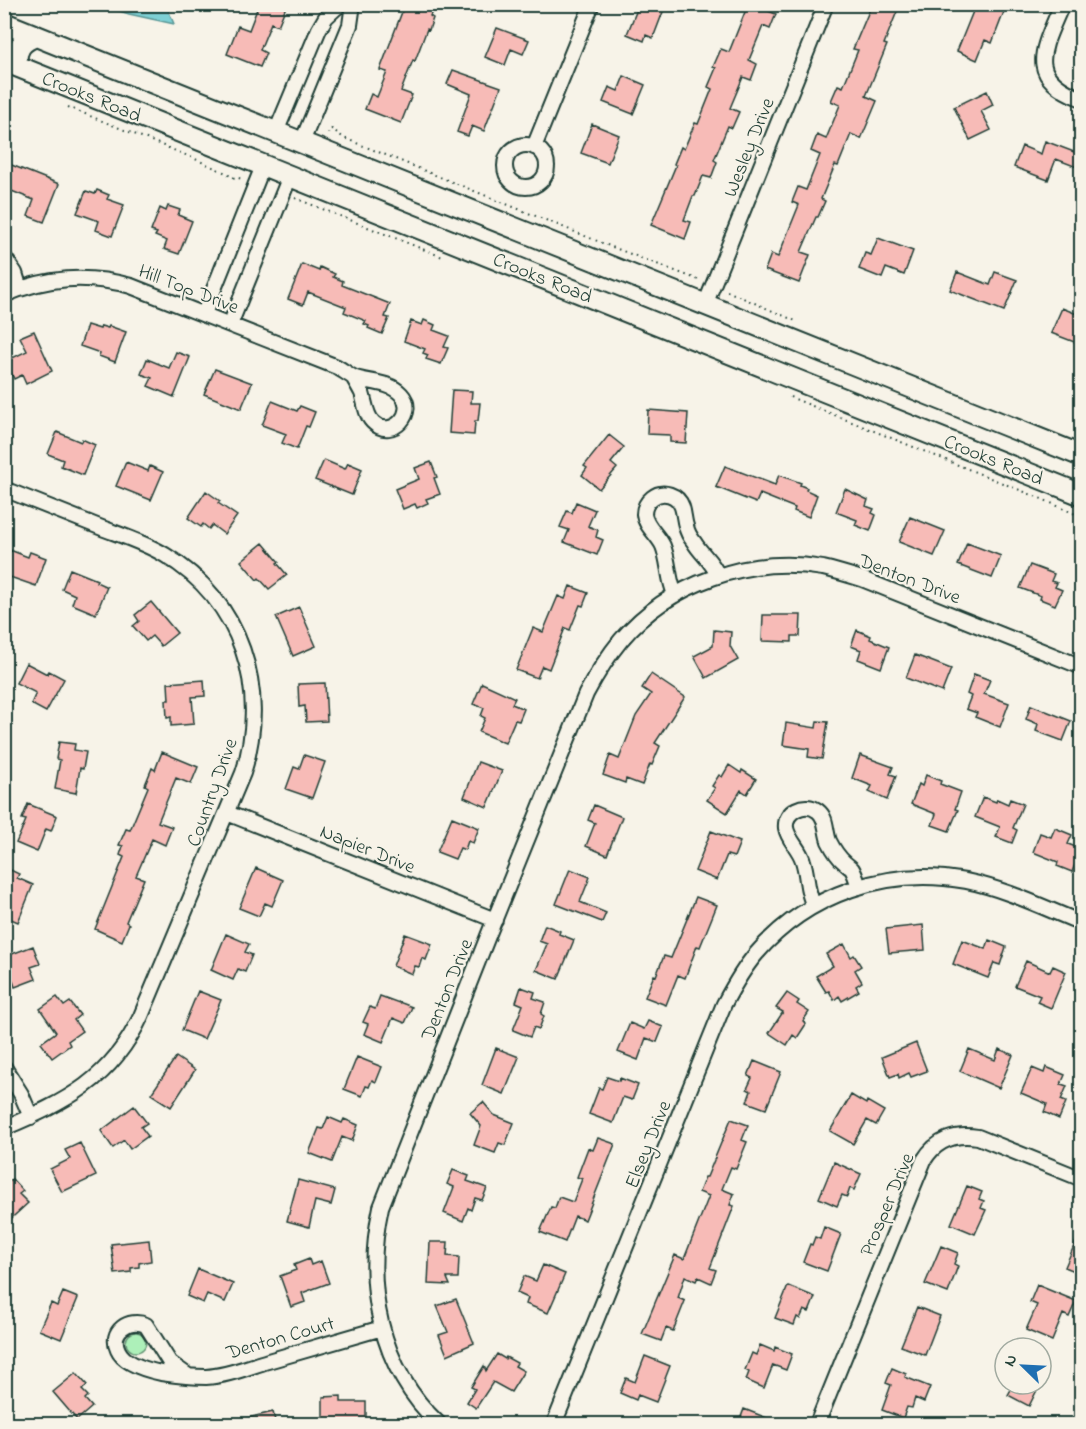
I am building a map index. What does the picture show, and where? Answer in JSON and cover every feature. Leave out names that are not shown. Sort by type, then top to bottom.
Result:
[{"type":"main road","name":"Crooks Road","points":[[4,23],[1082,456]]},
{"type":"main road","points":[[11,63],[21,44],[36,36]]},
{"type":"main road","name":"Crooks Road","points":[[11,63],[1082,495]]},
{"type":"main road","points":[[685,334],[703,329],[710,319],[708,306]]},
{"type":"street","points":[[276,132],[319,29],[340,4]]},
{"type":"street","points":[[303,142],[350,26],[353,4]]},
{"type":"street","points":[[534,147],[591,4]]},
{"type":"street","name":"Wesley Drive","points":[[708,306],[826,4]]},
{"type":"street","points":[[1062,4],[1043,52],[1043,63],[1046,74],[1055,86],[1063,92],[1082,99]]},
{"type":"street","points":[[204,314],[263,165]]},
{"type":"street","points":[[230,325],[290,176]]},
{"type":"street","points":[[4,257],[15,273],[20,289]]},
{"type":"street","name":"Hill Top Drive","points":[[4,295],[32,285],[60,279],[113,281],[149,292],[337,367],[353,377]]},
{"type":"street","name":"Country Drive","points":[[4,489],[140,543],[165,555],[189,572],[214,597],[230,621],[243,649],[254,701],[250,749],[243,773],[141,1016],[128,1041],[94,1080],[70,1097],[4,1128]]},
{"type":"street","points":[[675,595],[664,548],[645,517],[646,505],[658,494],[669,494],[679,501],[694,544],[715,568],[718,576]]},
{"type":"street","name":"Denton Drive","points":[[439,1425],[421,1405],[399,1371],[382,1328],[376,1302],[374,1270],[381,1207],[586,694],[621,639],[666,601],[699,583],[742,569],[778,565],[811,567],[862,579],[1081,666]]},
{"type":"street","points":[[814,906],[807,890],[803,860],[786,829],[788,817],[803,806],[813,808],[824,817],[833,848],[837,855],[852,868],[859,887]]},
{"type":"street","name":"Napier Drive","points":[[227,813],[495,920]]},
{"type":"street","name":"Elsey Drive","points":[[555,1425],[724,1004],[755,955],[777,932],[799,915],[836,895],[880,881],[921,876],[951,878],[979,884],[1082,923]]},
{"type":"street","points":[[4,1067],[31,1117]]},
{"type":"street","name":"Prosper Drive","points":[[817,1425],[924,1160],[930,1151],[952,1137],[961,1135],[978,1137],[1082,1179]]},
{"type":"street","name":"Denton Court","points":[[187,1375],[170,1363],[146,1325],[132,1322],[119,1331],[116,1339],[117,1350],[126,1359],[146,1369],[161,1373],[208,1377],[382,1328]]},
{"type":"path","points":[[60,103],[234,176]]},
{"type":"path","points":[[329,130],[332,129],[344,138],[612,247],[698,279]]},
{"type":"path","points":[[298,199],[298,201],[447,259]]},
{"type":"path","points":[[784,395],[1082,517]]},
{"type":"green space","points":[[132,1332],[140,1332],[146,1338],[146,1346],[140,1352],[132,1352],[126,1346],[126,1338]]},
{"type":"water","points":[[101,5],[166,5],[174,24],[129,14]]},
{"type":"building","points":[[259,4],[287,4],[278,26],[271,23],[260,50],[266,53],[260,67],[227,54],[238,26],[249,30]]},
{"type":"building","points":[[405,4],[435,4],[430,16],[433,18],[429,30],[427,29],[401,91],[412,95],[401,123],[365,109],[371,94],[377,97],[387,72],[380,70]]},
{"type":"building","points":[[645,4],[666,4],[653,38],[646,35],[644,41],[627,34],[638,7],[644,9]]},
{"type":"building","points":[[872,4],[900,4],[884,44],[887,45],[866,96],[877,101],[861,139],[851,134],[838,166],[835,165],[821,199],[825,201],[801,252],[810,255],[799,283],[765,270],[771,254],[778,257],[799,205],[792,202],[798,187],[806,190],[820,155],[811,151],[817,135],[826,139],[840,105],[831,101],[838,85],[843,87],[858,50],[853,49]]},
{"type":"building","points":[[976,4],[1007,4],[992,43],[985,40],[977,60],[957,51]]},
{"type":"building","points":[[747,7],[757,10],[758,7],[776,14],[770,29],[763,26],[749,60],[757,64],[751,80],[743,77],[730,108],[739,112],[732,128],[728,126],[714,160],[717,162],[711,178],[703,176],[693,196],[684,220],[691,222],[685,239],[651,225],[681,147],[684,149],[695,123],[698,124],[712,89],[708,87],[716,68],[713,67],[721,49],[729,52]]},
{"type":"building","points":[[497,28],[529,40],[523,54],[511,49],[505,65],[485,57]]},
{"type":"building","points":[[453,70],[501,87],[484,131],[472,126],[468,136],[457,132],[471,94],[447,84]]},
{"type":"building","points":[[624,76],[645,85],[633,114],[603,102],[609,87],[618,91]]},
{"type":"building","points":[[987,91],[993,105],[981,111],[991,130],[970,140],[954,107]]},
{"type":"building","points":[[592,124],[619,135],[608,163],[581,153]]},
{"type":"building","points":[[1045,141],[1082,155],[1082,169],[1056,159],[1048,180],[1014,167],[1022,146],[1041,154]]},
{"type":"building","points":[[4,162],[59,184],[44,222],[28,216],[34,200],[4,188]]},
{"type":"building","points":[[97,190],[109,195],[107,199],[124,205],[112,236],[96,230],[99,221],[77,213],[86,191],[95,194]]},
{"type":"building","points":[[168,206],[180,210],[178,215],[192,221],[179,254],[164,249],[167,241],[155,236],[157,233],[151,231],[160,208],[166,211]]},
{"type":"building","points":[[878,238],[913,251],[904,275],[886,268],[882,278],[859,269],[865,253],[871,255]]},
{"type":"building","points":[[302,264],[319,271],[320,267],[335,274],[333,277],[343,281],[342,285],[390,304],[385,317],[389,318],[382,334],[368,328],[369,326],[364,324],[366,321],[344,312],[346,307],[308,292],[303,305],[288,299]]},
{"type":"building","points":[[957,272],[990,285],[995,272],[1017,280],[1004,311],[950,290]]},
{"type":"building","points":[[1062,308],[1082,316],[1082,345],[1051,333]]},
{"type":"building","points":[[424,320],[435,325],[433,330],[449,336],[444,347],[448,348],[441,364],[426,359],[428,355],[423,353],[425,349],[404,341],[411,321],[422,325]]},
{"type":"building","points":[[87,325],[100,329],[101,326],[108,328],[109,326],[126,332],[115,362],[99,356],[100,353],[80,346]]},
{"type":"building","points":[[34,331],[52,371],[26,384],[22,375],[14,379],[6,361],[27,351],[20,337]]},
{"type":"building","points":[[176,352],[190,357],[174,397],[148,386],[152,378],[141,374],[147,359],[169,368]]},
{"type":"building","points":[[215,369],[252,383],[241,409],[204,394]]},
{"type":"building","points":[[452,390],[472,391],[471,403],[480,403],[474,435],[449,433]]},
{"type":"building","points":[[272,401],[297,411],[300,406],[315,412],[309,427],[306,426],[297,449],[282,443],[286,434],[262,425]]},
{"type":"building","points":[[648,410],[688,413],[686,443],[670,442],[670,435],[647,434]]},
{"type":"building","points":[[57,432],[95,445],[83,475],[61,466],[63,460],[48,454]]},
{"type":"building","points":[[609,435],[624,447],[611,463],[617,468],[599,489],[582,475],[587,468],[584,466]]},
{"type":"building","points":[[324,460],[345,469],[348,463],[362,469],[352,495],[315,480]]},
{"type":"building","points":[[126,462],[148,471],[150,466],[163,472],[151,500],[116,486]]},
{"type":"building","points":[[431,462],[440,494],[426,499],[428,503],[417,508],[415,504],[403,509],[395,489],[419,479],[415,468]]},
{"type":"building","points":[[725,466],[775,485],[779,475],[801,483],[800,485],[807,488],[806,490],[817,495],[809,517],[794,511],[795,508],[760,494],[756,503],[716,487]]},
{"type":"building","points":[[845,489],[868,500],[866,506],[874,509],[872,513],[876,515],[870,531],[855,525],[857,520],[836,512]]},
{"type":"building","points":[[206,491],[220,501],[218,503],[237,516],[224,534],[212,525],[209,529],[203,524],[201,527],[188,518]]},
{"type":"building","points":[[576,502],[595,510],[588,526],[598,530],[596,537],[603,540],[597,555],[564,542],[569,530],[560,527],[567,511],[572,513]]},
{"type":"building","points":[[910,517],[945,531],[934,556],[899,542]]},
{"type":"building","points":[[263,543],[287,575],[269,589],[259,578],[257,580],[241,561]]},
{"type":"building","points":[[967,543],[1001,556],[992,578],[958,565]]},
{"type":"building","points":[[10,550],[28,557],[30,552],[46,558],[36,586],[4,575],[4,566]]},
{"type":"building","points":[[1030,565],[1054,574],[1051,581],[1057,583],[1055,587],[1062,590],[1055,605],[1040,599],[1041,596],[1020,588]]},
{"type":"building","points":[[70,569],[97,580],[96,582],[107,587],[96,614],[72,604],[75,595],[62,589]]},
{"type":"building","points":[[570,586],[588,593],[583,606],[580,605],[570,630],[565,628],[549,669],[542,666],[537,678],[516,670],[533,628],[543,632],[558,596],[565,599]]},
{"type":"building","points":[[151,602],[177,633],[161,646],[152,636],[146,641],[133,626],[139,621],[135,615]]},
{"type":"building","points":[[299,607],[316,646],[293,656],[276,617]]},
{"type":"building","points":[[763,615],[801,615],[800,636],[792,636],[792,642],[762,641]]},
{"type":"building","points":[[714,630],[731,632],[730,646],[738,660],[706,678],[694,656],[713,646]]},
{"type":"building","points":[[857,630],[871,636],[870,639],[889,647],[881,668],[858,659],[861,650],[851,646]]},
{"type":"building","points":[[915,655],[951,669],[942,692],[906,678]]},
{"type":"building","points":[[26,663],[47,674],[49,671],[64,679],[46,712],[31,704],[36,693],[16,683]]},
{"type":"building","points":[[651,674],[685,697],[655,743],[660,746],[642,785],[626,779],[625,783],[603,775],[610,755],[619,759],[636,716],[651,694],[642,688]]},
{"type":"building","points":[[974,674],[990,680],[984,694],[1009,703],[1000,727],[975,717],[977,713],[966,709],[971,696],[967,694]]},
{"type":"building","points":[[204,680],[205,696],[192,697],[194,724],[171,726],[171,717],[167,718],[168,683]]},
{"type":"building","points":[[325,683],[327,721],[306,722],[305,706],[299,707],[298,684]]},
{"type":"building","points":[[482,683],[515,698],[512,704],[524,709],[519,721],[515,720],[505,743],[479,732],[485,718],[481,716],[484,708],[473,704]]},
{"type":"building","points":[[1031,705],[1071,721],[1063,741],[1036,731],[1038,724],[1026,719]]},
{"type":"building","points":[[817,721],[828,722],[822,759],[808,757],[809,749],[783,745],[786,723],[816,728]]},
{"type":"building","points":[[59,742],[75,744],[74,750],[86,752],[83,769],[80,768],[76,793],[55,789],[60,760],[56,759]]},
{"type":"building","points":[[162,752],[198,767],[191,784],[176,778],[158,822],[172,827],[165,845],[152,839],[136,876],[144,879],[126,922],[129,924],[122,941],[95,929],[124,857],[120,855],[123,846],[119,845],[126,829],[130,830],[148,787],[145,785],[152,768],[155,770]]},
{"type":"building","points":[[304,755],[325,762],[312,798],[286,789],[294,767],[299,769]]},
{"type":"building","points":[[860,755],[893,767],[890,774],[896,776],[887,800],[869,792],[872,786],[852,778]]},
{"type":"building","points":[[478,762],[502,771],[487,807],[464,797]]},
{"type":"building","points":[[729,765],[756,779],[747,794],[741,790],[727,813],[707,800],[715,788],[712,786],[719,775],[722,777]]},
{"type":"building","points":[[926,775],[941,781],[940,784],[961,792],[955,809],[958,810],[949,831],[932,825],[936,814],[911,804],[919,784],[922,786]]},
{"type":"building","points":[[983,797],[996,802],[997,799],[1008,804],[1010,799],[1023,804],[1013,828],[1017,830],[1012,843],[996,837],[1000,827],[975,817]]},
{"type":"building","points":[[28,804],[57,816],[51,831],[46,829],[37,852],[16,843],[26,820],[22,819]]},
{"type":"building","points":[[594,805],[622,817],[607,855],[586,846],[595,823],[588,820]]},
{"type":"building","points":[[452,817],[479,828],[473,843],[468,841],[465,850],[460,848],[455,859],[437,852]]},
{"type":"building","points":[[1055,828],[1072,835],[1068,844],[1081,849],[1072,872],[1057,866],[1058,862],[1033,852],[1040,833],[1051,837]]},
{"type":"building","points":[[711,831],[740,842],[734,857],[727,855],[717,880],[695,871]]},
{"type":"building","points":[[4,867],[19,874],[17,878],[33,885],[18,922],[4,916]]},
{"type":"building","points":[[256,868],[283,880],[272,906],[265,903],[259,916],[239,908]]},
{"type":"building","points":[[570,869],[590,877],[580,902],[606,913],[602,922],[556,904]]},
{"type":"building","points":[[696,897],[717,905],[700,947],[697,946],[685,978],[678,975],[666,1005],[645,997],[664,956],[671,958]]},
{"type":"building","points":[[545,925],[574,940],[558,979],[536,970],[547,944],[539,941]]},
{"type":"building","points":[[923,925],[925,950],[889,953],[886,929]]},
{"type":"building","points":[[226,934],[249,944],[245,952],[252,955],[245,972],[238,969],[233,980],[211,970]]},
{"type":"building","points":[[405,934],[432,944],[426,960],[422,958],[419,967],[415,966],[412,974],[393,966]]},
{"type":"building","points":[[962,940],[986,949],[989,940],[1006,947],[1000,965],[994,963],[988,978],[953,964]]},
{"type":"building","points":[[844,944],[851,957],[854,955],[861,966],[855,970],[862,982],[856,986],[859,991],[842,1001],[839,996],[834,1000],[816,976],[833,966],[826,954]]},
{"type":"building","points":[[33,946],[40,964],[31,967],[36,979],[15,987],[10,972],[4,974],[4,957]]},
{"type":"building","points":[[1026,961],[1050,972],[1053,966],[1066,972],[1051,1008],[1037,1002],[1040,996],[1015,986]]},
{"type":"building","points":[[521,987],[535,992],[533,998],[545,1002],[541,1014],[544,1016],[539,1029],[534,1027],[530,1037],[513,1030],[523,1005],[516,1002]]},
{"type":"building","points":[[198,991],[221,1000],[204,1039],[182,1030]]},
{"type":"building","points":[[787,993],[809,1012],[803,1021],[806,1024],[797,1038],[793,1035],[787,1045],[769,1033],[783,1012],[776,1008]]},
{"type":"building","points":[[380,996],[412,1007],[405,1023],[393,1018],[383,1042],[364,1034],[368,1024],[363,1022],[370,1007],[375,1009]]},
{"type":"building","points":[[57,997],[64,1006],[70,1002],[80,1015],[74,1020],[82,1031],[68,1041],[70,1045],[52,1058],[41,1043],[56,1032],[40,1009]]},
{"type":"building","points":[[648,1021],[663,1027],[657,1042],[646,1038],[638,1060],[618,1052],[630,1023],[644,1029]]},
{"type":"building","points":[[916,1043],[927,1071],[911,1077],[909,1073],[899,1078],[898,1074],[890,1077],[882,1057]]},
{"type":"building","points":[[496,1048],[519,1057],[504,1094],[482,1085]]},
{"type":"building","points":[[969,1049],[995,1060],[999,1049],[1013,1055],[999,1088],[960,1071]]},
{"type":"building","points":[[176,1057],[195,1070],[171,1107],[151,1094]]},
{"type":"building","points":[[357,1057],[382,1067],[376,1082],[372,1080],[369,1087],[366,1086],[362,1096],[344,1089]]},
{"type":"building","points":[[754,1061],[781,1072],[766,1109],[747,1102],[751,1091],[747,1089],[752,1078],[748,1076]]},
{"type":"building","points":[[1046,1067],[1065,1075],[1061,1084],[1067,1086],[1061,1100],[1066,1102],[1059,1119],[1044,1112],[1047,1104],[1021,1093],[1032,1068],[1044,1073]]},
{"type":"building","points":[[607,1077],[619,1081],[620,1078],[638,1085],[632,1100],[623,1097],[613,1123],[589,1114],[599,1088],[602,1089]]},
{"type":"building","points":[[851,1095],[884,1111],[876,1125],[867,1120],[853,1144],[830,1131]]},
{"type":"building","points":[[483,1102],[494,1115],[514,1123],[505,1145],[499,1143],[495,1153],[474,1145],[481,1126],[470,1113]]},
{"type":"building","points":[[134,1106],[147,1123],[141,1127],[148,1136],[130,1149],[124,1140],[113,1148],[101,1131]]},
{"type":"building","points":[[328,1117],[342,1123],[344,1119],[358,1125],[352,1141],[342,1137],[332,1162],[309,1153],[319,1128],[323,1129]]},
{"type":"building","points":[[731,1119],[748,1125],[742,1140],[747,1142],[736,1169],[731,1167],[722,1189],[734,1194],[730,1205],[734,1206],[710,1268],[716,1270],[711,1283],[698,1277],[696,1281],[685,1276],[678,1298],[685,1301],[673,1331],[666,1328],[661,1341],[642,1334],[675,1255],[684,1259],[709,1196],[699,1192]]},
{"type":"building","points":[[598,1138],[615,1144],[585,1220],[575,1216],[565,1242],[540,1232],[551,1207],[555,1208],[559,1197],[573,1202],[582,1179],[577,1177],[588,1148],[593,1150]]},
{"type":"building","points":[[80,1143],[96,1176],[62,1192],[50,1169],[70,1159],[65,1150]]},
{"type":"building","points":[[834,1162],[861,1174],[854,1190],[850,1188],[847,1197],[842,1195],[837,1206],[819,1198]]},
{"type":"building","points":[[453,1170],[469,1176],[467,1181],[487,1188],[482,1200],[475,1198],[471,1210],[468,1208],[463,1221],[444,1213],[454,1187],[447,1184]]},
{"type":"building","points":[[12,1179],[23,1191],[19,1194],[28,1203],[4,1225],[4,1186]]},
{"type":"building","points":[[298,1180],[335,1190],[331,1205],[315,1201],[309,1227],[287,1221]]},
{"type":"building","points":[[967,1186],[982,1192],[979,1199],[984,1201],[981,1208],[986,1210],[975,1234],[951,1224]]},
{"type":"building","points":[[824,1227],[841,1234],[827,1271],[803,1262],[810,1244],[812,1245],[815,1237],[820,1239]]},
{"type":"building","points":[[1082,1227],[1082,1274],[1065,1267]]},
{"type":"building","points":[[149,1240],[151,1261],[139,1263],[139,1267],[131,1268],[131,1272],[115,1274],[111,1244]]},
{"type":"building","points":[[430,1242],[448,1242],[447,1256],[459,1257],[458,1278],[447,1278],[450,1285],[428,1284]]},
{"type":"building","points":[[941,1246],[958,1253],[954,1264],[958,1266],[948,1293],[925,1284]]},
{"type":"building","points":[[309,1259],[311,1265],[321,1261],[329,1283],[302,1293],[305,1302],[291,1307],[280,1276],[296,1270],[294,1265]]},
{"type":"building","points":[[543,1265],[565,1274],[548,1313],[526,1304],[528,1298],[517,1293],[524,1276],[536,1281]]},
{"type":"building","points":[[198,1269],[233,1284],[225,1302],[207,1294],[203,1303],[187,1296]]},
{"type":"building","points":[[1037,1285],[1076,1301],[1069,1317],[1063,1314],[1053,1339],[1053,1336],[1040,1336],[1026,1330],[1037,1305],[1030,1302]]},
{"type":"building","points":[[788,1286],[815,1297],[809,1312],[804,1310],[800,1319],[797,1317],[794,1325],[775,1318]]},
{"type":"building","points":[[63,1292],[78,1298],[61,1339],[39,1330],[51,1303],[57,1306]]},
{"type":"building","points":[[456,1299],[474,1343],[447,1355],[439,1335],[448,1332],[437,1306]]},
{"type":"building","points":[[917,1307],[940,1316],[925,1355],[901,1346]]},
{"type":"building","points":[[760,1345],[774,1351],[775,1347],[792,1354],[786,1370],[773,1365],[764,1388],[746,1380],[749,1372],[745,1370],[752,1353],[756,1355]]},
{"type":"building","points":[[497,1354],[517,1363],[515,1366],[524,1371],[511,1392],[493,1382],[476,1408],[467,1402],[475,1389],[471,1387],[484,1366],[486,1371]]},
{"type":"building","points":[[645,1356],[670,1366],[656,1402],[638,1395],[636,1400],[620,1393],[626,1378],[635,1382]]},
{"type":"building","points":[[892,1368],[906,1374],[905,1377],[930,1387],[924,1402],[915,1398],[912,1408],[907,1407],[903,1418],[882,1410],[891,1385],[886,1383]]},
{"type":"building","points":[[76,1373],[87,1385],[82,1390],[88,1396],[85,1399],[92,1407],[77,1420],[53,1392]]},
{"type":"building","points":[[341,1396],[341,1402],[366,1402],[366,1425],[323,1425],[323,1397]]},
{"type":"building","points":[[1010,1396],[1034,1396],[1029,1406]]},
{"type":"building","points":[[744,1409],[782,1424],[782,1425],[738,1425]]},
{"type":"building","points":[[273,1412],[276,1425],[240,1425],[239,1420]]}]
